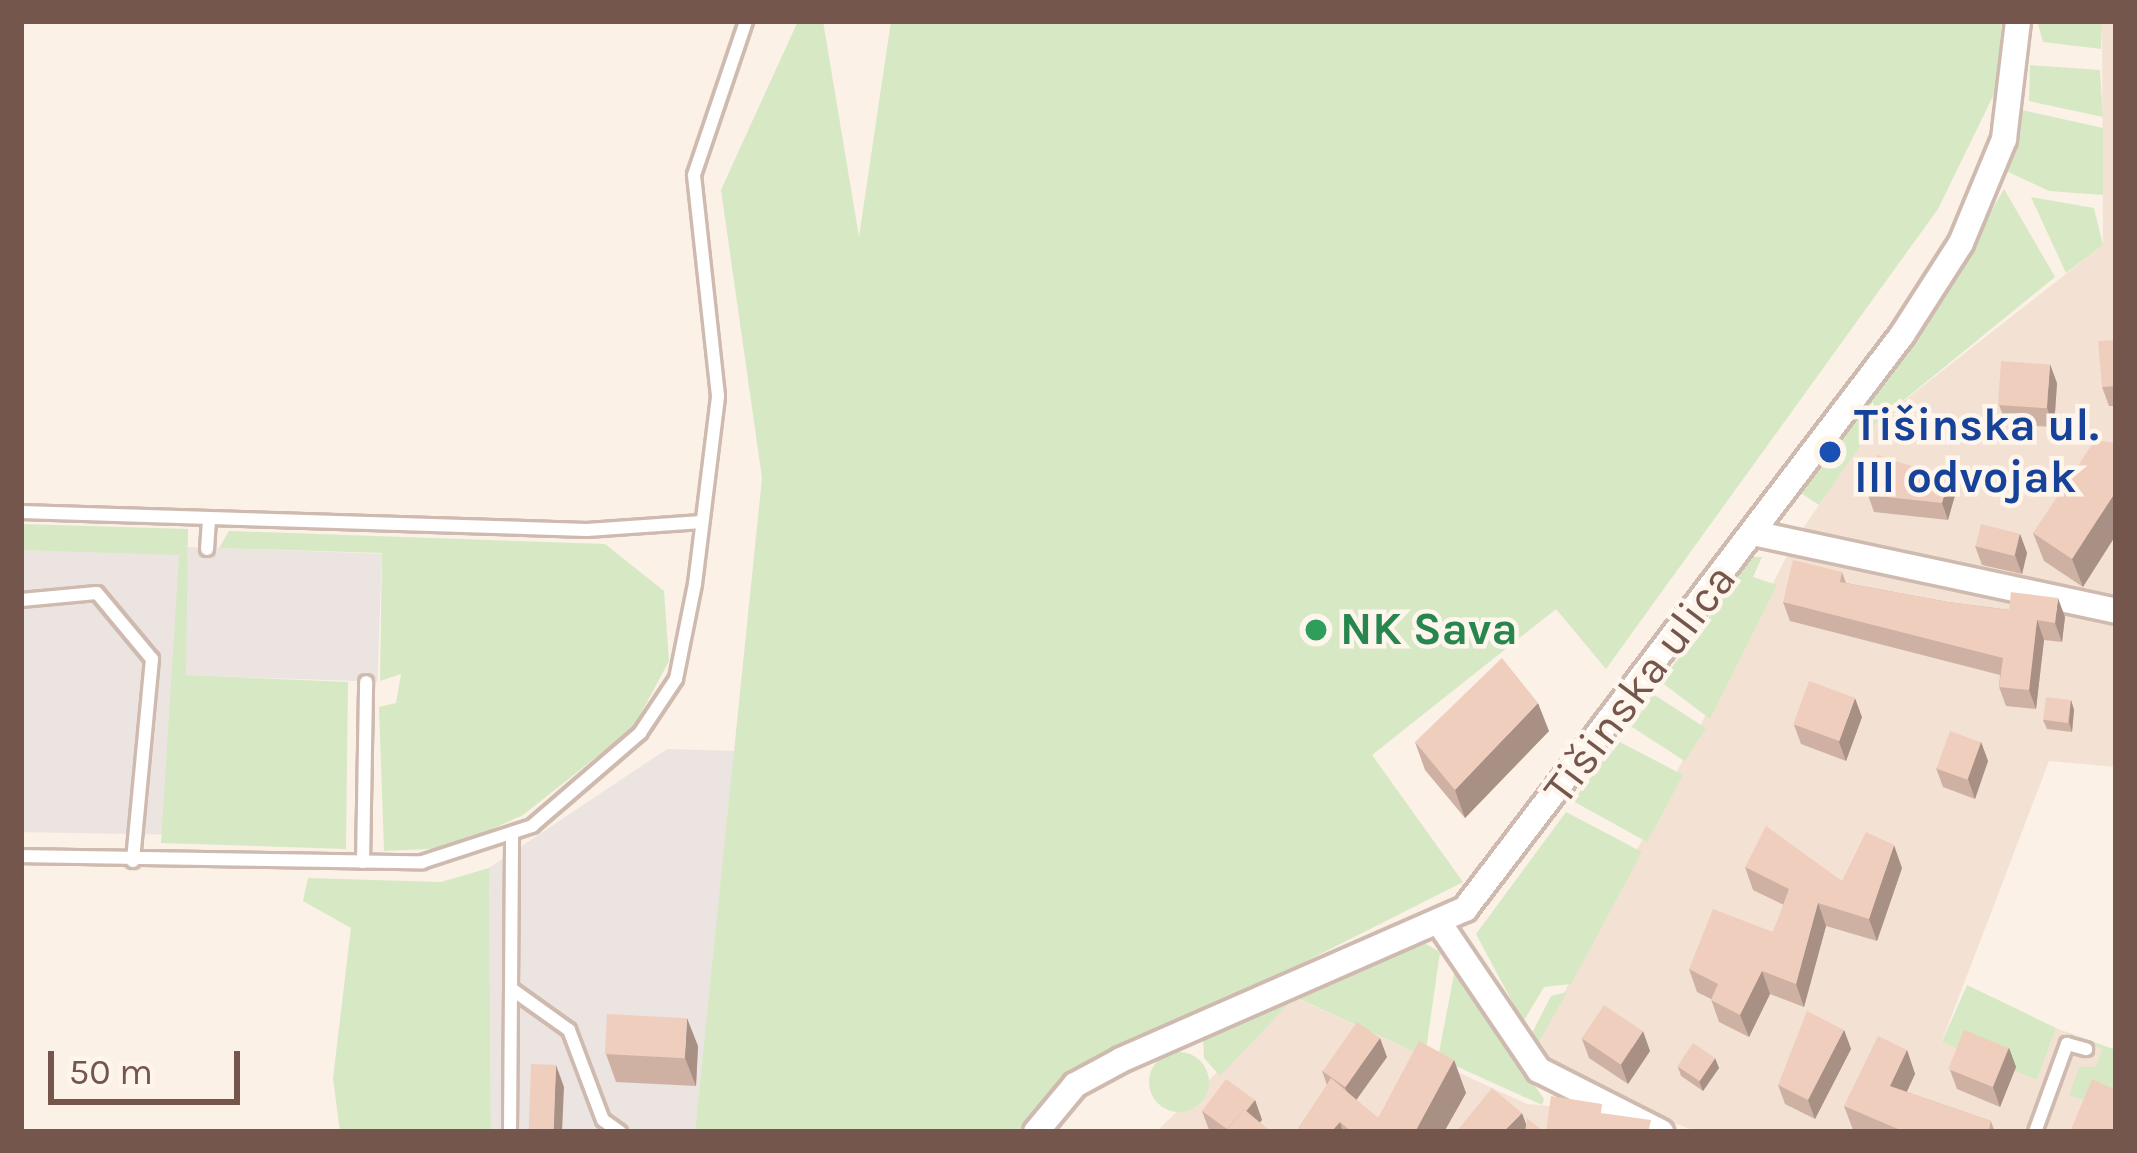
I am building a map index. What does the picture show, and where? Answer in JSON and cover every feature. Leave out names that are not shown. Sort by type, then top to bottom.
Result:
[{"type":"street","name":"Tišinska ulica","points":[[1442,927],[1544,812],[1753,533],[1961,243],[2004,139],[2018,21]]},
{"type":"street","points":[[1753,533],[2116,611]]},
{"type":"street","points":[[1036,1132],[1075,1085],[1121,1060],[1304,971],[1442,927],[1538,1070],[1661,1132]]},
{"type":"lane","points":[[21,856],[422,862],[512,836],[600,776],[676,679],[718,397],[694,175],[746,21]]},
{"type":"lane","points":[[21,512],[587,530],[702,521]]},
{"type":"lane","points":[[207,549],[208,518]]},
{"type":"lane","points":[[21,600],[97,592],[152,659],[133,861]]},
{"type":"lane","points":[[363,862],[366,682]]},
{"type":"lane","points":[[510,1132],[512,836]]},
{"type":"lane","points":[[513,990],[569,1030],[603,1120],[620,1132]]},
{"type":"lane","points":[[2036,1132],[2067,1044],[2086,1049]]},
{"type":"shaded area","points":[[2102,21],[2116,21],[2116,767],[2049,761],[1942,1041],[2037,1080],[2056,1028],[2116,1054],[2116,1132],[1698,1132],[1566,1081],[1535,1050],[1796,538],[1877,422],[2103,245]]},
{"type":"shaded area","points":[[188,547],[382,554],[377,682],[184,675]]},
{"type":"shaded area","points":[[21,550],[179,553],[174,835],[21,832]]},
{"type":"shaded area","points":[[667,749],[737,751],[695,1132],[491,1132],[489,868]]},
{"type":"shaded area","points":[[1294,997],[1527,1104],[1583,1109],[1644,1132],[1156,1132]]},
{"type":"green space","points":[[798,21],[823,21],[859,237],[891,21],[2002,21],[1996,90],[1938,209],[1606,669],[1556,609],[1372,755],[1463,882],[1065,1083],[1026,1132],[695,1132],[762,478],[721,190]]},
{"type":"green space","points":[[2037,21],[2102,21],[2101,49],[2043,42]]},
{"type":"green space","points":[[2030,65],[2100,70],[2103,117],[2029,101]]},
{"type":"green space","points":[[2022,110],[2103,128],[2103,195],[2049,191],[2004,170]]},
{"type":"green space","points":[[2004,189],[2055,277],[1877,422],[1819,505],[1801,493],[1927,322]]},
{"type":"green space","points":[[2031,197],[2094,208],[2103,245],[2066,273]]},
{"type":"green space","points":[[21,524],[188,529],[186,675],[348,682],[346,849],[161,843],[179,555],[21,550]]},
{"type":"green space","points":[[229,531],[605,544],[664,591],[669,661],[633,728],[523,815],[450,848],[384,851],[379,707],[396,703],[401,674],[380,681],[382,553],[219,548]]},
{"type":"green space","points":[[1753,557],[1762,557],[1753,577],[1777,585],[1710,719],[1661,682]]},
{"type":"green space","points":[[1653,694],[1706,728],[1685,761],[1632,727]]},
{"type":"green space","points":[[1618,741],[1683,775],[1647,842],[1573,801]]},
{"type":"green space","points":[[1566,812],[1642,852],[1571,984],[1544,987],[1523,1022],[1476,934]]},
{"type":"green space","points":[[489,868],[491,1132],[340,1132],[333,1078],[351,928],[303,901],[308,878],[441,882]]},
{"type":"green space","points":[[1426,944],[1440,952],[1425,1057],[1295,997],[1220,1076],[1204,1058],[1203,1037],[1406,947]]},
{"type":"green space","points":[[1455,969],[1544,1099],[1542,1105],[1438,1058]]},
{"type":"green space","points":[[1967,985],[2056,1028],[2037,1080],[1942,1042]]},
{"type":"green space","points":[[1567,992],[1538,1044],[1531,1035],[1551,996]]},
{"type":"green space","points":[[2061,1030],[2116,1050],[2116,1110],[2069,1095],[2079,1067],[2096,1067],[2102,1049]]},
{"type":"green space","points":[[1179,1052],[1200,1061],[1209,1082],[1200,1103],[1179,1112],[1158,1103],[1149,1082],[1158,1061]]},
{"type":"building","points":[[2116,340],[2116,386],[2102,387],[2098,341]]},
{"type":"building","points":[[2001,361],[2050,364],[2047,408],[1998,405]]},
{"type":"building","points":[[2095,440],[2116,443],[2116,491],[2072,559],[2033,533]]},
{"type":"building","points":[[1877,455],[1949,478],[1942,503],[1868,495]]},
{"type":"building","points":[[1981,524],[2020,534],[2014,556],[1975,546]]},
{"type":"building","points":[[1793,560],[1842,572],[1840,582],[1948,602],[2009,610],[2011,592],[2058,598],[2055,623],[2037,620],[2029,690],[1999,687],[2003,658],[1783,602]]},
{"type":"building","points":[[1502,658],[1538,703],[1455,790],[1415,742]]},
{"type":"building","points":[[1809,681],[1855,698],[1839,741],[1793,724]]},
{"type":"building","points":[[2046,697],[2071,700],[2068,723],[2043,720]]},
{"type":"building","points":[[1950,731],[1981,742],[1967,780],[1936,769]]},
{"type":"building","points":[[1766,826],[1842,881],[1866,832],[1894,845],[1869,919],[1818,903],[1796,984],[1762,971],[1740,1015],[1711,1000],[1718,984],[1689,969],[1713,909],[1773,932],[1789,889],[1745,867]]},
{"type":"building","points":[[1604,1005],[1643,1031],[1621,1064],[1582,1038]]},
{"type":"building","points":[[1807,1011],[1844,1030],[1808,1100],[1778,1085]]},
{"type":"building","points":[[607,1014],[687,1018],[685,1058],[605,1054]]},
{"type":"building","points":[[1357,1022],[1380,1038],[1346,1087],[1323,1071]]},
{"type":"building","points":[[1964,1030],[2009,1048],[1993,1087],[1948,1069]]},
{"type":"building","points":[[1878,1036],[1907,1050],[1890,1086],[1991,1121],[1988,1132],[1905,1132],[1844,1106]]},
{"type":"building","points":[[1419,1041],[1454,1060],[1415,1132],[1352,1132],[1340,1122],[1331,1132],[1296,1132],[1331,1078],[1378,1118]]},
{"type":"building","points":[[1693,1043],[1715,1058],[1700,1081],[1677,1066]]},
{"type":"building","points":[[531,1064],[556,1065],[554,1132],[529,1132]]},
{"type":"building","points":[[1226,1079],[1255,1100],[1227,1129],[1202,1111]]},
{"type":"building","points":[[2092,1079],[2116,1090],[2116,1132],[2070,1132]]},
{"type":"building","points":[[1492,1088],[1522,1113],[1503,1132],[1456,1132]]},
{"type":"building","points":[[1551,1096],[1602,1104],[1601,1113],[1651,1120],[1649,1129],[1666,1132],[1546,1132]]},
{"type":"building","points":[[1244,1109],[1271,1132],[1225,1132]]},
{"type":"building","points":[[1527,1118],[1544,1132],[1525,1132]]},
{"type":"place","name":"Tišinska ul. III odvojak","points":[[1830,452]]},
{"type":"place","name":"NK Sava","points":[[1316,630]]}]
